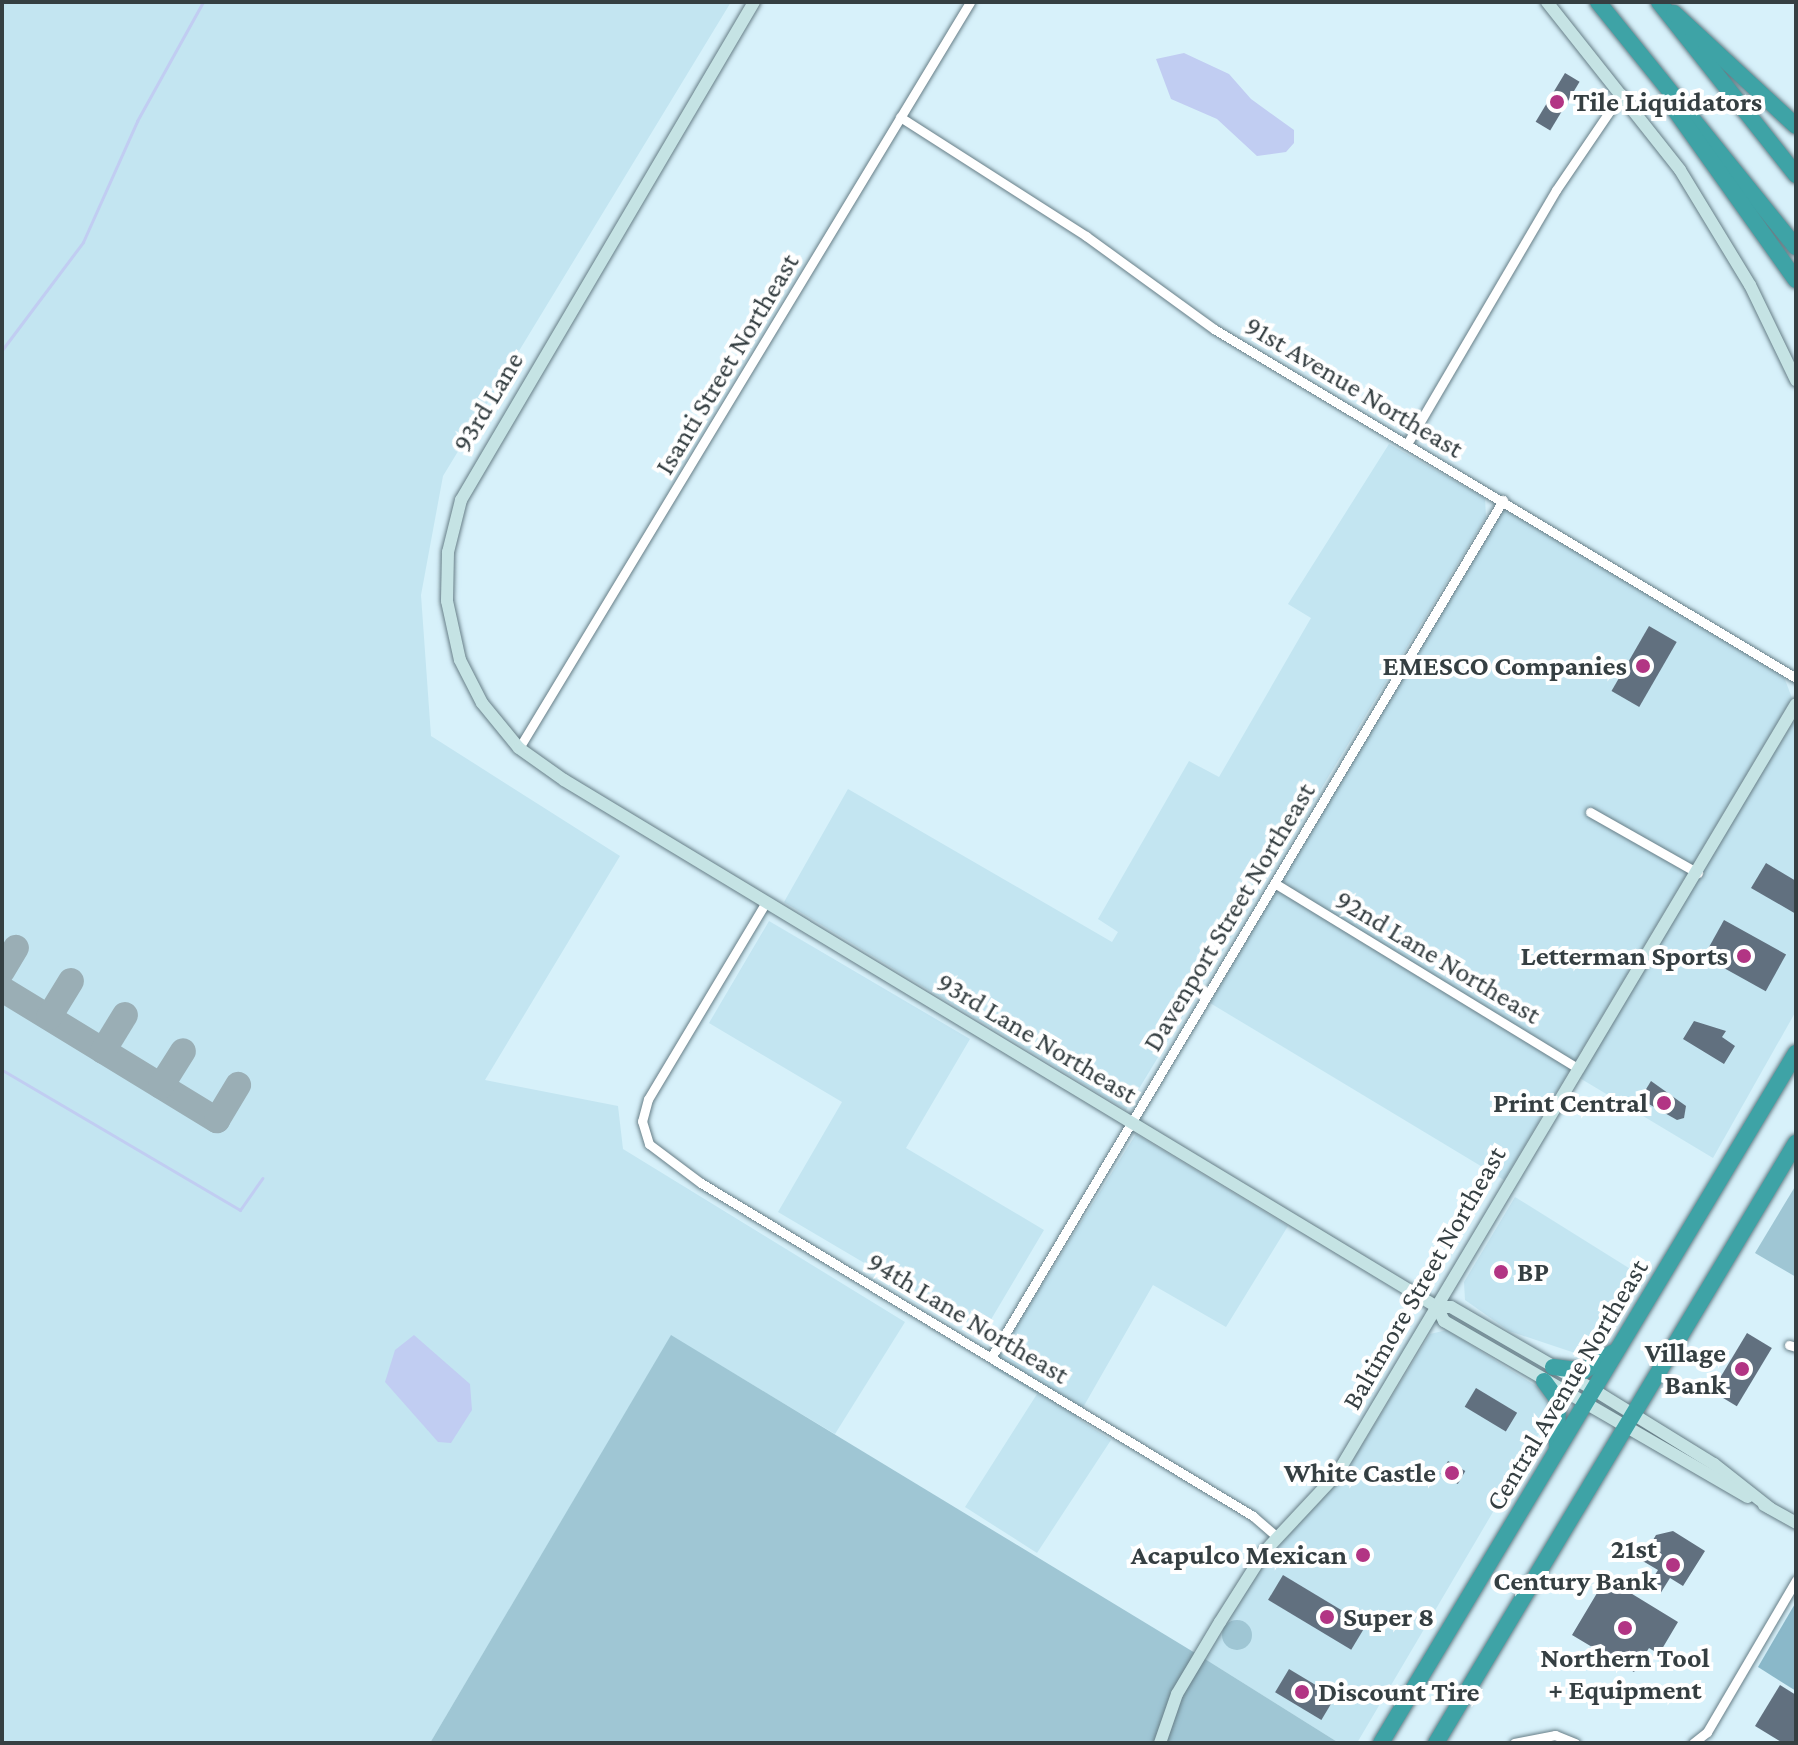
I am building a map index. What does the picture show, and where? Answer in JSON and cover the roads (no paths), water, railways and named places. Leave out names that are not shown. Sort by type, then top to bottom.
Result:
[{"type":"highway","points":[[1598,2],[1796,247]]},
{"type":"highway","points":[[1660,2],[1711,42],[1796,126]]},
{"type":"highway","points":[[1660,2],[1796,175]]},
{"type":"highway","points":[[1653,71],[1683,126],[1796,280]]},
{"type":"highway","name":"Central Avenue Northeast","points":[[1381,1743],[1796,1053]]},
{"type":"highway","points":[[1436,1743],[1796,1143]]},
{"type":"highway","points":[[1555,1454],[1558,1400],[1548,1374],[1584,1371],[1624,1341]]},
{"type":"street","name":"93rd Lane","points":[[612,809],[519,748],[482,703],[453,636],[446,588],[455,517],[474,472],[754,2]]},
{"type":"street","name":"Isanti Street Northeast","points":[[519,748],[970,2]]},
{"type":"street","points":[[1547,2],[1623,92],[1680,170],[1750,285],[1796,380]]},
{"type":"street","points":[[1407,444],[1556,190],[1623,92]]},
{"type":"street","name":"91st Avenue Northeast","points":[[900,117],[1086,236],[1214,329],[1796,678]]},
{"type":"street","name":"Davenport Street Northeast","points":[[992,1356],[1503,500]]},
{"type":"street","name":"Baltimore Street Northeast","points":[[1160,1743],[1177,1694],[1277,1537],[1337,1474],[1796,704]]},
{"type":"street","name":"93rd Lane Northeast","points":[[612,809],[1437,1307],[1444,1321],[1548,1374],[1594,1390],[1770,1508]]},
{"type":"street","points":[[1590,812],[1698,873]]},
{"type":"street","name":"92nd Lane Northeast","points":[[1276,884],[1577,1068]]},
{"type":"street","name":"94th Lane Northeast","points":[[766,902],[648,1099],[643,1130],[656,1153],[1253,1516],[1277,1537]]},
{"type":"street","name":"93rd Lane Northeast","points":[[1548,1374],[1585,1406],[1623,1430],[1770,1508]]},
{"type":"street","points":[[1770,1508],[1796,1523]]},
{"type":"street","points":[[1693,1743],[1707,1732],[1796,1580]]},
{"type":"street","points":[[1514,1743],[1543,1735],[1575,1743]]},
{"type":"waterway","points":[[2,350],[83,242],[137,121],[203,2]]},
{"type":"waterway","points":[[4,1071],[240,1210],[262,1178]]},
{"type":"place","name":"Tile Liquidators","points":[[1557,102]]},
{"type":"place","name":"EMESCO Companies","points":[[1643,666]]},
{"type":"place","name":"Letterman Sports","points":[[1744,956]]},
{"type":"place","name":"Print Central","points":[[1664,1103]]},
{"type":"place","name":"BP","points":[[1501,1272]]},
{"type":"place","name":"Village Bank","points":[[1742,1369]]},
{"type":"place","name":"White Castle","points":[[1452,1473]]},
{"type":"place","name":"Acapulco Mexican","points":[[1363,1555]]},
{"type":"place","name":"21st Century Bank","points":[[1673,1565]]},
{"type":"place","name":"Super 8","points":[[1327,1617]]},
{"type":"place","name":"Northern Tool + Equipment","points":[[1625,1628]]},
{"type":"place","name":"Discount Tire","points":[[1302,1692]]}]
